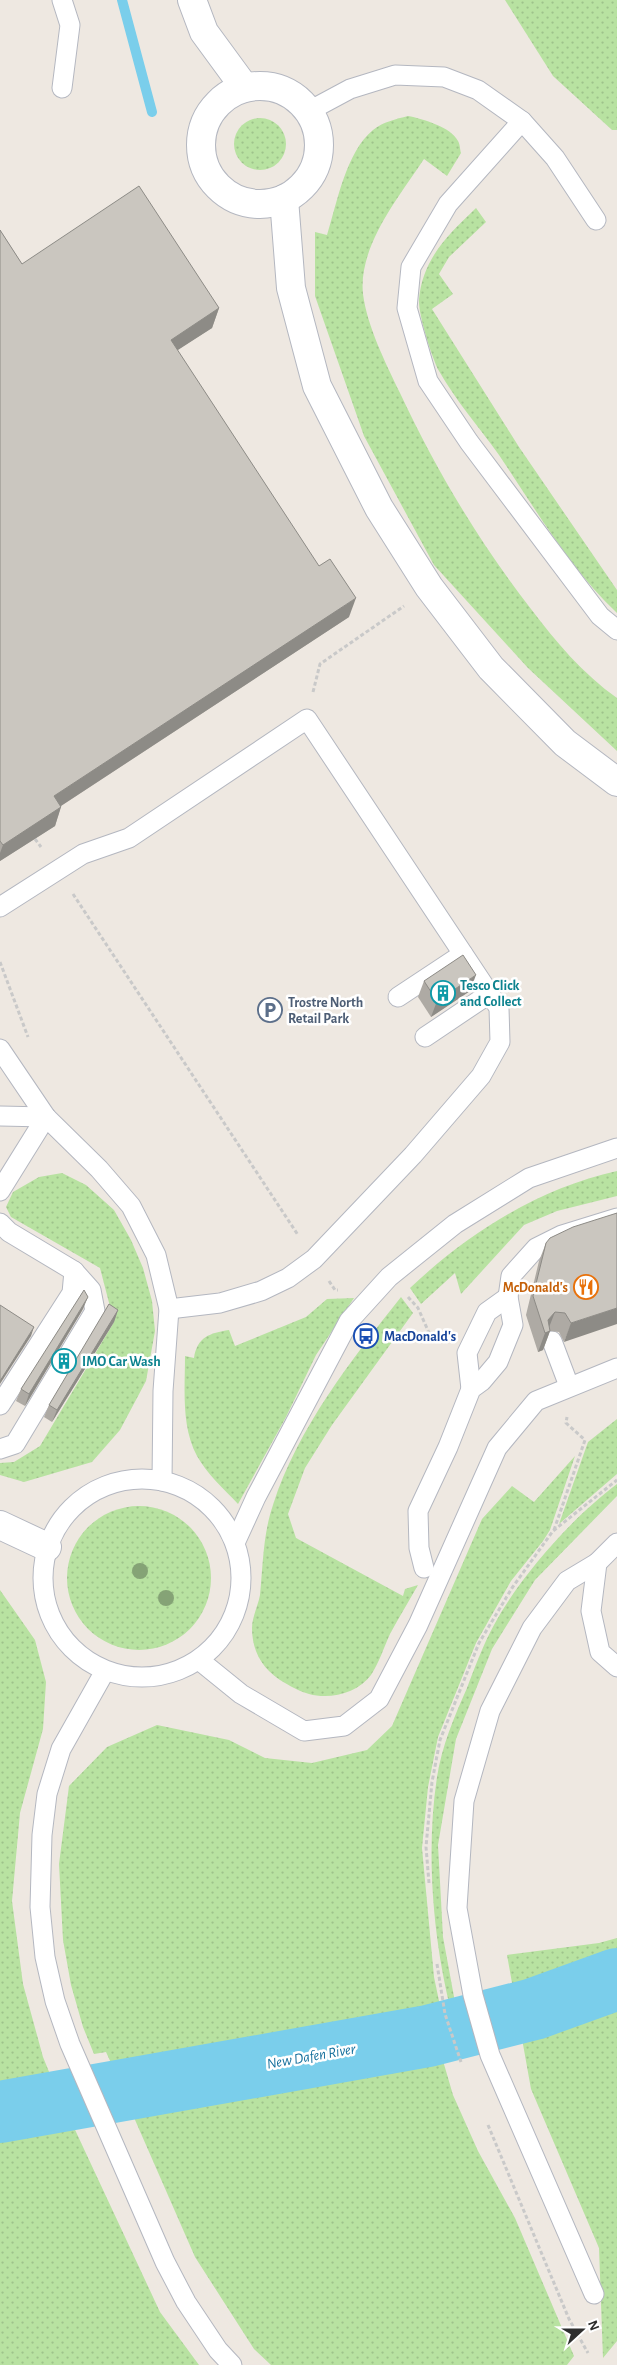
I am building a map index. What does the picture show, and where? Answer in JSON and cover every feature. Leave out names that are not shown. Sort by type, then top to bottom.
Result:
[{"type":"main road","points":[[192,0],[204,32],[245,88]]},
{"type":"main road","points":[[264,86],[281,90],[296,98],[309,111],[316,126],[320,144],[317,161],[310,177],[284,200],[267,204],[247,203],[229,196],[214,182],[205,165],[201,146],[202,136],[212,109],[226,96],[245,88],[264,86]]},
{"type":"main road","points":[[284,200],[291,288],[317,386],[379,508],[429,587],[491,668],[564,743],[617,782]]},
{"type":"main road","points":[[0,1525],[47,1547]]},
{"type":"lane","points":[[62,0],[70,25],[62,88]]},
{"type":"lane","points":[[309,111],[350,88],[394,76],[444,76],[478,90],[522,122],[555,158],[596,220]]},
{"type":"lane","points":[[522,122],[448,204],[411,267],[407,308],[428,381],[469,442],[594,608],[617,630]]},
{"type":"lane","points":[[0,907],[83,854],[129,838],[307,719],[498,1008],[500,1042],[481,1076],[413,1155],[314,1259],[288,1278],[261,1291],[220,1303],[169,1309]]},
{"type":"lane","points":[[398,997],[463,954]]},
{"type":"lane","points":[[425,1037],[489,994]]},
{"type":"lane","points":[[0,1049],[46,1117],[99,1169],[131,1206],[156,1255],[169,1309],[163,1391],[162,1481]]},
{"type":"lane","points":[[0,1116],[46,1117]]},
{"type":"lane","points":[[0,1190],[46,1117]]},
{"type":"lane","points":[[235,1543],[256,1497],[349,1320],[388,1277],[455,1224],[529,1178],[617,1148]]},
{"type":"lane","points":[[500,1273],[531,1241],[599,1212],[617,1208]]},
{"type":"lane","points":[[471,1389],[482,1381],[498,1362],[513,1324],[508,1297],[511,1276],[536,1248],[562,1235],[617,1218]]},
{"type":"lane","points":[[0,1222],[9,1232],[74,1271],[91,1290],[95,1311],[15,1444],[0,1449]]},
{"type":"lane","points":[[0,1405],[72,1293],[74,1271]]},
{"type":"lane","points":[[199,1660],[241,1694],[304,1731],[344,1726],[379,1699],[418,1625],[425,1569],[419,1548],[418,1511],[448,1447],[471,1389],[467,1353],[487,1312],[508,1297]]},
{"type":"lane","points":[[552,1341],[569,1386]]},
{"type":"lane","points":[[425,1569],[497,1448],[536,1401],[617,1368]]},
{"type":"lane","points":[[135,1479],[162,1481],[181,1486],[208,1505],[226,1525],[235,1543],[241,1574],[237,1607],[223,1636],[199,1660],[170,1674],[137,1678],[106,1671],[82,1658],[63,1638],[50,1615],[43,1595],[42,1574],[47,1547],[54,1530],[66,1514],[86,1496],[118,1482],[135,1479]]},
{"type":"lane","points":[[594,2294],[490,2055],[473,1995],[457,1908],[464,1801],[487,1720],[532,1628],[567,1581],[597,1563],[617,1543]]},
{"type":"lane","points":[[597,1563],[591,1611],[600,1652],[617,1667]]},
{"type":"lane","points":[[106,1671],[61,1749],[47,1794],[42,1834],[40,1907],[45,1958],[55,2001],[70,2044],[169,2270],[186,2302],[218,2350],[232,2365]]},
{"type":"path","points":[[320,664],[404,606]]},
{"type":"path","points":[[35,839],[301,1239]]},
{"type":"path","points":[[0,962],[28,1038]]},
{"type":"path","points":[[325,1274],[335,1290],[342,1291]]},
{"type":"path","points":[[406,1294],[418,1308],[430,1335]]},
{"type":"path","points":[[553,1532],[585,1440],[566,1423],[569,1386]]},
{"type":"path","points":[[445,2014],[462,2064]]},
{"type":"path","points":[[485,2118],[569,2319],[588,2353]]},
{"type":"green space","points":[[505,0],[617,0],[617,130],[612,130],[553,76]]},
{"type":"green space","points":[[408,116],[429,122],[449,132],[458,141],[461,153],[447,176],[424,159],[382,223],[367,258],[363,276],[363,294],[368,319],[383,357],[428,450],[476,532],[512,584],[560,645],[581,668],[617,698],[617,751],[528,668],[434,565],[364,436],[315,296],[315,232],[327,235],[349,164],[356,151],[373,130],[390,121]]},
{"type":"green space","points":[[255,118],[265,118],[279,125],[286,139],[286,149],[279,163],[265,170],[255,170],[245,166],[238,159],[234,149],[234,139],[238,129],[245,122]]},
{"type":"green space","points":[[476,208],[486,222],[449,257],[439,274],[453,294],[432,309],[519,447],[617,590],[617,613],[583,577],[568,557],[499,455],[453,393],[439,371],[433,356],[419,306],[421,284],[431,259],[438,248]]},
{"type":"green space","points":[[617,1171],[617,1196],[557,1211],[524,1225],[461,1294],[455,1273],[421,1304],[410,1288],[455,1249],[532,1201],[588,1179]]},
{"type":"green space","points":[[62,1173],[86,1185],[114,1210],[131,1240],[143,1268],[152,1301],[155,1331],[146,1381],[120,1430],[92,1462],[24,1482],[0,1475],[0,1463],[14,1462],[40,1446],[114,1322],[100,1268],[11,1217],[6,1207],[13,1192],[39,1177]]},
{"type":"green space","points":[[401,1297],[413,1313],[332,1425],[305,1468],[288,1514],[296,1538],[403,1596],[405,1589],[418,1585],[390,1634],[371,1675],[351,1691],[343,1694],[317,1696],[288,1685],[271,1673],[265,1667],[254,1645],[252,1624],[260,1595],[267,1527],[283,1477],[311,1422],[345,1370]]},
{"type":"green space","points":[[354,1298],[316,1355],[286,1417],[238,1504],[206,1469],[197,1456],[192,1444],[186,1420],[185,1356],[194,1358],[198,1345],[210,1335],[229,1330],[235,1346],[306,1317],[327,1299]]},
{"type":"green space","points":[[617,1419],[617,1474],[559,1524],[588,1442]]},
{"type":"green space","points":[[575,1456],[550,1530],[511,1581],[476,1643],[438,1737],[428,1787],[422,1848],[434,1977],[443,2020],[423,2033],[121,2085],[106,2052],[94,2054],[83,2027],[71,1985],[63,1940],[59,1864],[69,1786],[107,1747],[157,1725],[229,1740],[265,1758],[312,1763],[367,1750],[392,1726],[482,1519],[512,1486],[534,1502]]},
{"type":"green space","points":[[617,1484],[617,1496],[535,1580],[492,1649],[456,1739],[438,1845],[443,1937],[457,2013],[469,2046],[461,2046],[444,1982],[434,1913],[432,1878],[433,1810],[437,1777],[445,1743],[483,1648],[505,1606],[533,1567],[565,1530]]},
{"type":"green space","points":[[139,1506],[167,1511],[190,1527],[206,1550],[211,1578],[206,1606],[190,1629],[167,1645],[139,1650],[111,1645],[88,1629],[72,1606],[67,1578],[72,1550],[88,1527],[111,1511]]},
{"type":"green space","points":[[0,1590],[35,1640],[46,1682],[43,1729],[20,1813],[12,1901],[23,1984],[43,2057],[56,2089],[160,2312],[199,2365],[0,2365]]},
{"type":"green space","points":[[617,1938],[617,2341],[603,2358],[599,2248],[531,2089],[507,1955],[599,1943]]},
{"type":"green space","points":[[439,2047],[453,2095],[478,2151],[515,2218],[574,2356],[567,2365],[271,2365],[254,2349],[195,2257],[125,2097]]},
{"type":"building","points":[[139,186],[219,308],[171,340],[319,566],[330,559],[356,598],[54,796],[61,807],[3,845],[0,841],[0,230],[22,264]]},
{"type":"building","points":[[463,955],[476,975],[437,1001],[424,981]]},
{"type":"building","name":"McDonald's","points":[[617,1213],[617,1308],[571,1323],[565,1313],[555,1312],[548,1320],[550,1331],[545,1333],[533,1296],[546,1243],[550,1238],[573,1227]]},
{"type":"building","points":[[84,1290],[88,1297],[29,1394],[21,1389]]},
{"type":"building","points":[[109,1304],[118,1310],[57,1410],[49,1405]]},
{"type":"building","points":[[0,1305],[34,1327],[0,1381]]},
{"type":"waterway","points":[[122,0],[152,112]]},
{"type":"waterway","name":"New Dafen River","points":[[0,2112],[428,2036],[534,2009],[617,1979]]},
{"type":"waterway","points":[[308,2037],[313,2056]]},
{"type":"waterway","points":[[339,2051],[343,2072]]},
{"type":"place","name":"Tesco Click and Collect","points":[[443,993]]},
{"type":"place","name":"Trostre North Retail Park","points":[[270,1010]]},
{"type":"place","name":"McDonald's","points":[[586,1287]]},
{"type":"place","name":"MacDonald's","points":[[366,1336]]},
{"type":"place","name":"IMO Car Wash","points":[[64,1361]]}]
